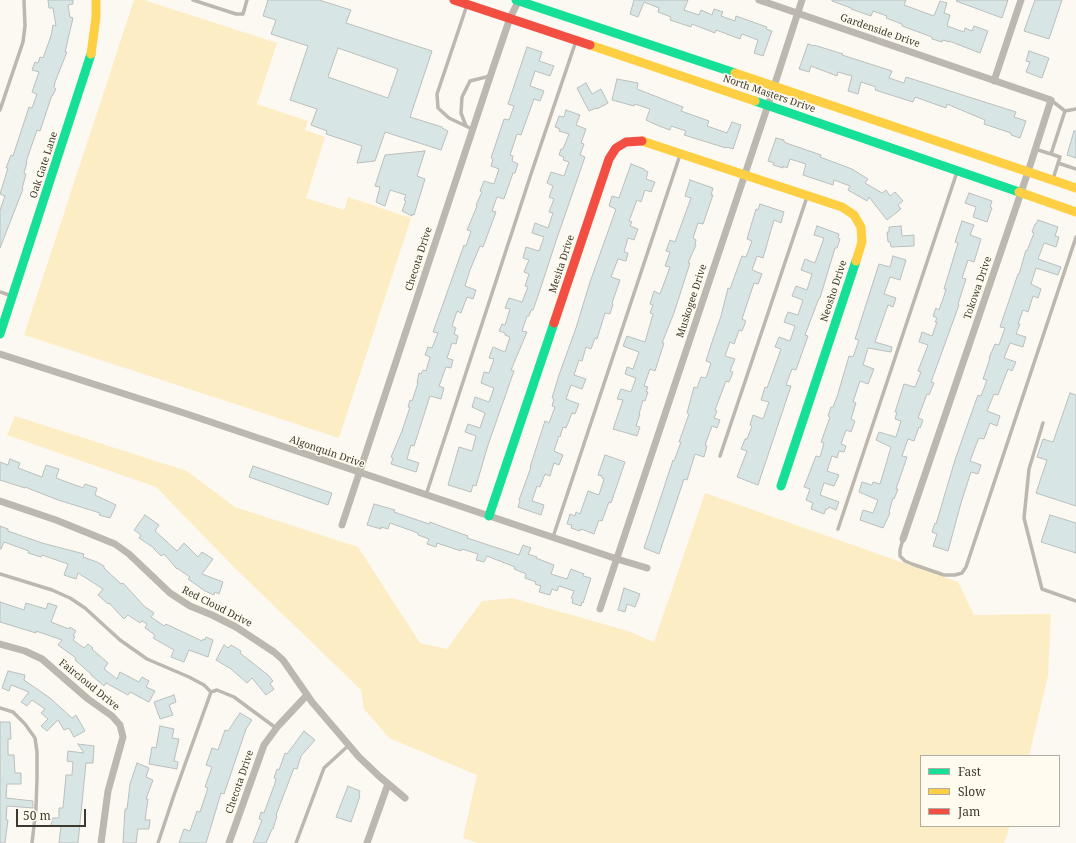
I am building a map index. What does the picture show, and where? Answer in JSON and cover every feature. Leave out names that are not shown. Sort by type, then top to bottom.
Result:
[{"type":"street","name":"Oak Gate Lane","points":[[0,334],[93,49],[96,0]]},
{"type":"street","name":"North Masters Drive","points":[[454,0],[768,105],[1076,212]]},
{"type":"street","name":"North Masters Drive","points":[[518,0],[1076,188]]},
{"type":"street","name":"Checota Drive","points":[[342,525],[469,128],[518,0]]},
{"type":"street","name":"Gardenside Drive","points":[[759,0],[994,81]]},
{"type":"street","name":"Muskogee Drive","points":[[600,609],[802,0]]},
{"type":"street","points":[[1021,0],[994,81],[1051,100]]},
{"type":"street","name":"Tokowa Drive","points":[[904,538],[1051,100]]},
{"type":"street","name":"Mesita Drive","points":[[489,516],[608,159],[616,148],[626,142],[641,141],[744,176]]},
{"type":"street","name":"Neosho Drive","points":[[744,176],[842,207],[854,215],[861,227],[862,242],[781,486]]},
{"type":"street","name":"Algonquin Drive","points":[[0,354],[647,568]]},
{"type":"street","name":"Red Cloud Drive","points":[[0,501],[56,520],[115,544],[129,554],[170,594],[190,606],[236,627],[274,652],[283,660],[307,695],[359,757],[405,798]]},
{"type":"street","name":"Faircloud Drive","points":[[0,644],[25,651],[42,659],[88,699],[112,716],[120,725],[123,737],[108,791],[101,843]]},
{"type":"street","name":"Checota Drive","points":[[229,843],[264,745],[277,728],[307,695]]},
{"type":"street","points":[[367,843],[388,784]]},
{"type":"lane","points":[[0,110],[23,42],[25,26],[24,0]]},
{"type":"lane","points":[[193,0],[236,14],[243,14],[247,0]]},
{"type":"lane","points":[[467,4],[437,94],[438,108],[449,118],[469,128]]},
{"type":"lane","points":[[426,495],[576,40]]},
{"type":"lane","points":[[469,128],[461,113],[462,97],[470,81],[490,75]]},
{"type":"lane","points":[[1051,100],[1065,111],[1076,109]]},
{"type":"lane","points":[[1051,154],[1065,111]]},
{"type":"lane","points":[[1035,149],[1060,157],[1052,180]]},
{"type":"lane","points":[[552,537],[680,154]]},
{"type":"lane","points":[[1058,163],[1076,169]]},
{"type":"lane","points":[[838,529],[957,171]]},
{"type":"lane","points":[[720,456],[807,196]]},
{"type":"lane","points":[[904,538],[900,550],[900,556],[905,561],[944,575],[955,575],[962,573],[966,567],[1076,237]]},
{"type":"lane","points":[[0,292],[12,296]]},
{"type":"lane","points":[[1043,423],[1029,469],[1024,518],[1042,589],[1076,601]]},
{"type":"lane","points":[[0,574],[45,588],[70,598],[85,608],[120,640],[147,659],[204,685],[210,692]]},
{"type":"lane","points":[[210,692],[217,690],[234,697],[277,728]]},
{"type":"lane","points":[[158,843],[210,692]]},
{"type":"lane","points":[[0,708],[13,712],[26,724],[35,738],[37,752],[37,785],[32,843]]},
{"type":"lane","points":[[296,843],[324,768],[349,745]]},
{"type":"shaded area","points":[[134,0],[144,0],[277,43],[257,104],[308,121],[305,130],[325,137],[306,198],[344,210],[348,197],[411,218],[339,438],[24,335]]},
{"type":"shaded area","points":[[15,416],[187,471],[235,507],[358,547],[420,643],[447,649],[482,601],[512,598],[628,631],[654,642],[705,493],[958,582],[974,615],[1051,614],[1048,676],[1029,755],[920,755],[920,827],[1010,827],[1004,843],[478,843],[463,838],[477,775],[389,738],[364,709],[361,690],[235,568],[156,487],[7,435]]},
{"type":"building","points":[[48,0],[73,0],[73,4],[68,5],[70,17],[73,18],[65,52],[67,52],[55,82],[54,88],[56,89],[51,98],[40,131],[37,130],[26,162],[24,173],[26,174],[23,189],[0,248],[0,210],[5,196],[0,194],[8,168],[6,168],[11,155],[13,156],[29,107],[32,108],[37,94],[32,92],[39,72],[32,70],[35,62],[38,63],[40,57],[43,58],[51,36],[53,25],[56,26],[53,8],[49,8]]},
{"type":"building","points":[[268,0],[319,0],[351,10],[346,23],[432,51],[410,117],[442,127],[448,131],[441,150],[385,132],[375,161],[357,163],[362,146],[326,134],[327,131],[311,125],[317,109],[290,100],[308,46],[271,34],[276,20],[263,16]],"holes":[[[338,48],[398,69],[388,98],[328,77]]]},
{"type":"building","points":[[634,0],[688,0],[684,10],[699,15],[701,10],[712,15],[714,9],[723,12],[721,16],[735,21],[736,16],[767,27],[766,29],[772,31],[763,56],[754,53],[758,40],[742,34],[740,39],[716,30],[715,33],[692,24],[691,27],[670,20],[671,17],[658,12],[659,8],[644,2],[638,17],[630,14]]},
{"type":"building","points":[[832,0],[906,0],[904,5],[934,16],[940,1],[947,3],[944,13],[950,15],[947,26],[964,32],[965,28],[972,31],[974,26],[988,31],[980,53],[949,41],[943,40],[942,42],[932,39],[932,37],[902,26],[902,24],[886,18],[887,16],[873,11],[871,16]]},
{"type":"building","points":[[1008,0],[1002,18],[956,1]]},
{"type":"building","points":[[1035,0],[1062,0],[1049,39],[1024,31]]},
{"type":"building","points":[[808,44],[892,71],[889,78],[904,83],[906,77],[1016,112],[1014,117],[1026,121],[1020,138],[1011,135],[1011,133],[984,124],[985,120],[947,104],[946,108],[915,97],[913,102],[875,90],[876,87],[861,82],[858,94],[848,91],[852,76],[838,72],[837,76],[811,66],[809,72],[799,69]]},
{"type":"building","points":[[527,47],[542,52],[539,61],[554,66],[550,76],[535,71],[530,86],[544,91],[540,101],[534,99],[521,135],[517,134],[510,155],[513,156],[512,161],[518,164],[515,173],[513,173],[504,199],[497,197],[492,211],[496,212],[483,247],[480,246],[470,270],[465,286],[476,290],[473,299],[467,297],[461,313],[457,311],[452,326],[456,328],[454,334],[458,336],[456,344],[452,343],[447,358],[453,360],[451,368],[446,367],[439,386],[444,388],[441,399],[430,396],[414,446],[411,445],[407,459],[419,463],[416,472],[391,464],[393,458],[391,457],[410,407],[408,407],[410,400],[412,401],[418,383],[419,373],[421,374],[423,370],[426,371],[430,357],[425,355],[428,347],[432,348],[438,333],[433,332],[464,245],[466,246],[471,231],[467,230],[482,192],[480,191],[484,181],[494,184],[499,169],[491,166],[493,159],[491,158],[504,119],[509,120],[514,106],[508,104]]},
{"type":"building","points":[[1029,51],[1049,58],[1042,78],[1026,72],[1030,62],[1026,61]]},
{"type":"building","points":[[617,79],[638,83],[637,89],[683,107],[681,111],[709,121],[707,126],[727,133],[732,122],[741,125],[733,149],[684,135],[686,131],[671,126],[670,130],[659,126],[646,120],[650,109],[635,104],[634,106],[612,100]]},
{"type":"building","points":[[586,83],[592,94],[601,89],[608,103],[597,109],[596,108],[589,111],[577,88]]},
{"type":"building","points":[[566,110],[580,115],[576,125],[586,129],[581,143],[584,144],[580,155],[585,157],[533,310],[531,310],[529,316],[527,316],[522,331],[527,332],[511,370],[514,371],[488,445],[476,486],[473,485],[471,492],[448,485],[459,447],[472,451],[476,436],[465,432],[468,424],[480,428],[485,413],[472,407],[475,397],[489,402],[494,388],[481,383],[484,372],[489,373],[494,359],[489,358],[493,347],[505,352],[510,337],[499,331],[502,324],[505,325],[510,309],[505,308],[509,298],[522,302],[528,287],[525,286],[529,274],[524,272],[529,260],[523,258],[526,247],[539,251],[544,237],[532,233],[535,223],[548,228],[553,213],[549,212],[554,199],[549,197],[553,186],[547,183],[551,172],[564,176],[569,162],[563,160],[564,157],[559,155],[569,134],[559,131],[560,129],[555,127],[559,116],[564,117]]},
{"type":"building","points":[[1074,131],[1076,131],[1076,158],[1067,155]]},
{"type":"building","points":[[776,138],[821,155],[820,157],[852,169],[868,179],[865,183],[882,193],[886,190],[890,196],[895,192],[903,201],[898,205],[901,209],[887,220],[869,197],[867,201],[848,190],[850,186],[834,180],[833,185],[803,175],[806,164],[790,159],[787,168],[773,165],[774,163],[768,161]]},
{"type":"building","points":[[425,151],[417,176],[425,179],[414,215],[412,214],[412,216],[402,211],[406,201],[404,200],[406,195],[390,190],[385,206],[376,202],[380,187],[375,186],[385,155]]},
{"type":"building","points":[[631,164],[648,172],[646,179],[655,182],[651,192],[645,190],[641,202],[637,200],[629,221],[632,222],[630,226],[638,229],[634,240],[628,238],[624,252],[628,253],[626,261],[618,259],[611,277],[620,280],[610,314],[605,313],[597,339],[595,338],[591,349],[586,347],[582,361],[579,360],[574,375],[586,379],[582,389],[571,385],[566,399],[579,404],[575,414],[572,413],[566,428],[563,427],[554,451],[563,455],[559,465],[554,463],[550,476],[545,474],[540,487],[537,486],[532,501],[544,505],[541,515],[518,507],[519,500],[545,421],[549,423],[555,407],[552,406],[554,399],[552,398],[559,375],[616,209],[609,206],[612,196],[619,198]]},
{"type":"building","points":[[690,180],[713,188],[711,195],[713,195],[703,224],[698,223],[693,238],[696,240],[696,245],[688,263],[690,263],[674,313],[662,343],[664,343],[655,371],[650,369],[644,386],[648,387],[646,392],[648,392],[645,401],[643,400],[636,426],[640,427],[637,436],[613,429],[623,400],[617,399],[621,389],[631,392],[636,378],[625,374],[627,367],[633,369],[639,352],[623,346],[627,336],[645,342],[653,314],[650,313],[653,305],[650,304],[654,291],[660,294],[670,267],[665,266],[670,252],[666,251],[670,240],[675,242],[691,198],[685,196]]},
{"type":"building","points":[[969,193],[992,201],[990,207],[992,208],[987,222],[973,217],[976,207],[965,203]]},
{"type":"building","points":[[760,204],[784,212],[781,223],[774,220],[763,258],[757,256],[752,270],[762,274],[758,284],[754,283],[742,319],[746,321],[742,331],[739,330],[734,344],[730,342],[725,356],[735,359],[730,371],[733,372],[729,382],[726,381],[715,410],[717,411],[714,418],[720,420],[717,428],[712,426],[705,445],[707,446],[704,457],[695,454],[687,480],[684,479],[659,554],[644,548],[673,460],[674,461],[681,442],[679,442],[689,414],[687,413],[694,387],[697,388],[701,377],[706,378],[711,363],[706,361],[721,316],[728,288],[730,289],[742,256],[746,257],[752,241],[747,239],[756,209],[758,210]]},
{"type":"building","points":[[1038,220],[1058,227],[1055,236],[1059,237],[1056,247],[1044,243],[1038,259],[1061,267],[1058,275],[1036,268],[1031,284],[1041,289],[1038,298],[1033,296],[1028,312],[1023,310],[1016,334],[1026,337],[1023,347],[1010,343],[1004,358],[1016,362],[1012,371],[1008,369],[998,395],[994,394],[987,411],[1000,416],[997,426],[990,423],[984,439],[979,438],[976,445],[970,461],[981,465],[978,474],[971,472],[948,551],[933,546],[937,534],[932,532],[935,523],[936,524],[955,460],[978,395],[981,396],[987,380],[983,379],[989,358],[995,344],[999,345],[1005,328],[1000,327],[1026,250],[1027,251],[1034,233],[1032,232]]},
{"type":"building","points":[[962,221],[974,225],[970,235],[981,239],[974,262],[968,260],[962,278],[966,279],[958,304],[959,305],[931,382],[934,383],[929,395],[927,394],[918,418],[923,420],[914,441],[908,439],[902,456],[907,457],[896,489],[898,489],[894,499],[893,498],[890,513],[883,528],[860,520],[863,510],[873,513],[878,500],[859,492],[862,482],[872,485],[873,482],[880,484],[891,447],[876,440],[879,432],[896,437],[901,421],[895,419],[897,412],[895,412],[904,384],[915,387],[921,372],[918,371],[928,345],[919,342],[922,332],[932,336],[937,322],[935,322],[937,318],[933,316],[936,308],[939,310],[944,296],[946,289],[944,289],[958,243],[955,242]]},
{"type":"building","points":[[817,226],[839,234],[838,238],[840,239],[837,248],[835,248],[820,298],[805,335],[808,336],[796,370],[792,369],[786,385],[791,386],[758,485],[737,477],[747,451],[741,449],[752,426],[750,425],[753,415],[763,419],[769,402],[761,400],[765,387],[767,388],[781,349],[775,347],[779,337],[790,341],[795,326],[784,322],[788,312],[798,315],[803,300],[792,296],[796,286],[807,290],[812,274],[801,270],[805,259],[815,263],[824,238],[814,235]]},
{"type":"building","points":[[901,226],[902,236],[914,235],[914,246],[891,247],[890,242],[888,242],[887,232],[889,232],[889,227]]},
{"type":"building","points":[[893,256],[906,260],[900,280],[890,277],[884,294],[896,298],[893,307],[888,305],[875,342],[892,347],[891,352],[868,348],[863,365],[874,369],[868,384],[860,381],[853,402],[856,403],[851,419],[855,421],[851,432],[846,430],[841,444],[846,446],[844,452],[839,451],[837,458],[832,456],[827,471],[839,475],[834,486],[824,483],[820,495],[839,502],[836,510],[829,507],[826,509],[824,514],[811,509],[813,503],[806,500],[810,489],[804,487],[816,456],[820,457],[824,443],[821,442],[830,417],[828,416],[837,397],[849,356],[853,357],[859,340],[855,339],[879,264],[890,267]]},
{"type":"building","points":[[1070,393],[1076,395],[1076,506],[1036,493],[1047,460],[1037,457],[1043,439],[1053,442]]},
{"type":"building","points":[[605,455],[625,462],[611,503],[609,502],[602,521],[599,520],[594,534],[581,529],[580,531],[571,528],[572,525],[567,524],[570,514],[575,516],[576,512],[580,514],[588,491],[599,495],[604,479],[602,476],[598,475]]},
{"type":"building","points":[[10,459],[20,463],[18,468],[42,477],[46,465],[59,469],[56,478],[83,488],[85,484],[97,488],[95,495],[116,505],[110,518],[99,515],[100,513],[58,500],[25,487],[0,480],[0,462],[8,465]]},
{"type":"building","points":[[253,466],[332,493],[328,505],[249,477]]},
{"type":"building","points":[[374,504],[395,510],[394,512],[429,524],[430,522],[468,536],[467,538],[519,555],[523,545],[531,548],[528,554],[554,565],[551,574],[567,579],[571,569],[584,574],[583,576],[591,578],[583,603],[582,602],[581,606],[572,603],[573,599],[571,598],[574,591],[559,586],[557,591],[552,589],[550,595],[539,592],[541,586],[535,584],[536,582],[525,578],[526,574],[514,569],[515,567],[487,556],[484,562],[476,560],[478,554],[462,549],[461,551],[437,543],[436,547],[427,544],[429,539],[418,535],[418,533],[390,523],[388,529],[381,527],[381,529],[367,525]]},
{"type":"building","points":[[145,515],[159,525],[155,531],[177,551],[184,543],[198,557],[202,552],[213,559],[202,574],[223,582],[219,594],[215,592],[214,595],[205,591],[188,579],[190,577],[177,569],[164,554],[161,556],[154,548],[139,538],[141,535],[134,530]]},
{"type":"building","points":[[1050,515],[1076,523],[1076,553],[1041,542]]},
{"type":"building","points":[[0,526],[8,529],[8,531],[42,543],[84,554],[83,557],[104,566],[104,568],[121,584],[123,583],[144,606],[154,613],[151,617],[164,626],[166,624],[202,641],[203,639],[205,640],[206,637],[213,640],[208,657],[189,650],[184,662],[171,657],[174,650],[153,638],[155,635],[145,628],[147,624],[142,621],[140,623],[128,615],[124,619],[109,603],[108,604],[98,595],[103,589],[78,573],[76,579],[64,575],[68,564],[42,555],[41,557],[28,553],[29,551],[4,542],[0,549]]},
{"type":"building","points":[[624,588],[640,594],[635,607],[627,604],[625,612],[618,610]]},
{"type":"building","points":[[0,602],[24,610],[26,603],[46,609],[48,603],[57,606],[51,622],[69,629],[70,627],[76,631],[73,636],[75,637],[73,640],[84,648],[88,644],[93,648],[92,649],[108,663],[104,669],[117,679],[120,672],[139,682],[142,677],[149,681],[146,687],[155,691],[149,702],[130,692],[128,695],[106,683],[104,686],[75,660],[76,658],[58,645],[62,640],[36,631],[36,633],[0,622]]},
{"type":"building","points":[[224,645],[228,648],[231,645],[241,651],[240,653],[268,675],[273,681],[270,684],[274,689],[266,695],[252,678],[247,683],[231,669],[216,660]]},
{"type":"building","points":[[8,671],[25,675],[24,680],[50,698],[72,718],[76,715],[85,731],[74,737],[69,728],[64,730],[58,720],[47,731],[41,726],[48,719],[41,713],[45,709],[32,700],[27,706],[21,702],[29,692],[11,685],[9,691],[2,688]]},
{"type":"building","points":[[174,695],[176,702],[169,705],[173,715],[160,719],[154,702]]},
{"type":"building","points":[[240,713],[252,720],[246,729],[224,794],[221,793],[206,843],[179,843],[184,829],[190,831],[197,811],[200,812],[208,788],[205,787],[212,767],[206,765],[212,748],[218,750],[225,730],[228,731]]},
{"type":"building","points":[[0,722],[10,722],[11,739],[8,739],[8,755],[14,755],[15,773],[21,773],[21,784],[7,784],[6,798],[33,801],[33,808],[7,806],[6,820],[8,820],[5,843],[0,843]]},
{"type":"building","points":[[160,726],[174,729],[172,738],[179,739],[174,761],[178,762],[177,769],[149,764],[152,747],[156,748]]},
{"type":"building","points":[[304,731],[315,740],[301,756],[297,769],[294,768],[276,815],[273,829],[266,843],[253,843],[262,820],[259,819],[261,812],[264,813],[275,783],[276,779],[274,778],[277,769],[279,770],[285,753],[287,754]]},
{"type":"building","points":[[78,744],[94,746],[93,763],[86,763],[78,843],[59,843],[61,826],[51,826],[52,818],[59,818],[59,808],[63,808],[66,775],[72,775],[73,762],[67,761],[68,751],[84,753]]},
{"type":"building","points":[[137,763],[149,768],[146,777],[153,780],[146,799],[148,799],[145,820],[150,820],[149,829],[138,829],[136,843],[123,843],[125,809],[127,809],[130,784]]},
{"type":"building","points":[[348,786],[360,791],[360,796],[351,822],[336,817]]},
{"type":"traffic: fast","points":[[516,0],[735,73]]},
{"type":"traffic: fast","points":[[0,334],[91,54]]},
{"type":"traffic: fast","points":[[755,101],[1019,192]]},
{"type":"traffic: fast","points":[[781,486],[856,261]]},
{"type":"traffic: fast","points":[[489,516],[554,323]]},
{"type":"traffic: slow","points":[[91,54],[96,17],[96,0]]},
{"type":"traffic: slow","points":[[590,45],[755,101]]},
{"type":"traffic: slow","points":[[735,73],[1076,188]]},
{"type":"traffic: slow","points":[[642,141],[842,207],[854,215],[861,227],[862,242],[856,261]]},
{"type":"traffic: slow","points":[[1019,192],[1076,212]]},
{"type":"traffic: jam","points":[[454,0],[590,45]]},
{"type":"traffic: jam","points":[[554,323],[609,159],[616,148],[626,142],[642,141]]}]
